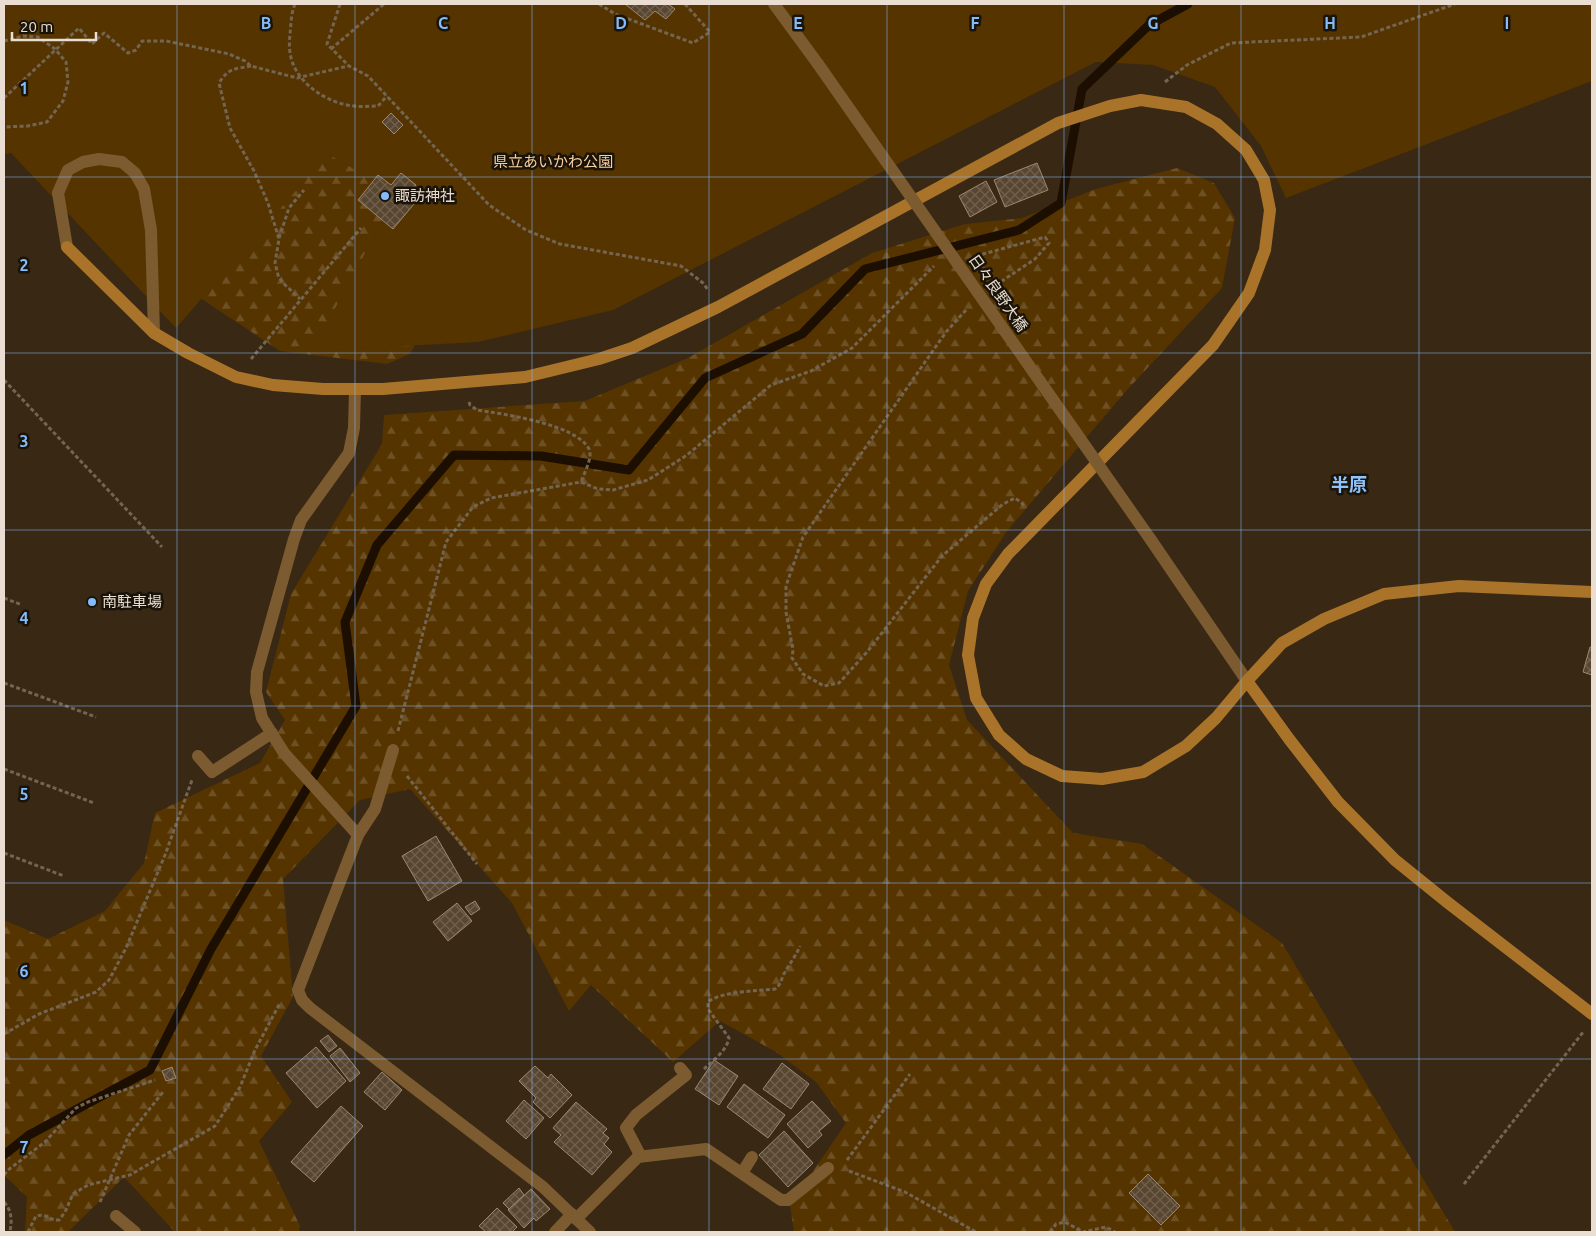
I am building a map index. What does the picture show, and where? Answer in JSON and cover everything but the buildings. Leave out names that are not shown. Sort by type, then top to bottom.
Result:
[{"type":"street","name":"日々良野大橋","points":[[774,4],[1151,540],[1246,681]]},
{"type":"street","points":[[154,333],[151,230],[144,189],[135,173],[122,162],[99,159],[83,162],[68,170],[58,193],[67,247],[154,333],[188,353],[236,377],[273,386],[383,389],[524,377],[599,359],[640,345],[718,308],[1058,123],[1110,106],[1141,100],[1186,108],[1217,124],[1246,150],[1264,180],[1270,210],[1265,250],[1249,293],[1213,345],[1008,554],[986,584],[973,618],[968,655],[976,698],[999,735],[1026,759],[1062,776],[1102,779],[1143,772],[1186,746],[1216,718],[1246,681],[1282,643],[1324,619],[1384,594],[1459,586],[1592,592]]},
{"type":"street","points":[[355,389],[354,428],[349,453],[302,520],[294,539],[257,672],[256,692],[262,718],[284,753],[358,835]]},
{"type":"street","points":[[1246,681],[1338,802],[1395,860],[1592,1014]]},
{"type":"street","points":[[198,756],[212,772],[272,734]]},
{"type":"street","points":[[393,750],[375,809],[358,835],[298,990],[302,1000],[543,1186],[590,1232]]},
{"type":"street","points":[[638,1157],[639,1153],[626,1128],[636,1115],[683,1071]]},
{"type":"street","points":[[555,1232],[638,1157],[706,1149],[781,1200],[788,1200],[828,1168]]},
{"type":"street","points":[[742,1173],[752,1157]]},
{"type":"street","points":[[116,1216],[135,1232]]},
{"type":"path","points":[[295,4],[290,28],[289,48],[292,62],[301,78],[314,90],[341,104],[378,106],[387,96]]},
{"type":"path","points":[[340,4],[327,44],[349,66],[368,76],[489,205],[526,230],[560,244],[681,266],[703,283],[718,308]]},
{"type":"path","points":[[331,49],[384,4]]},
{"type":"path","points":[[599,4],[615,14],[693,43],[710,32],[685,4]]},
{"type":"path","points":[[1141,100],[1186,66],[1231,43],[1361,37],[1455,4]]},
{"type":"path","points":[[4,98],[79,28],[92,44],[104,33],[128,53],[136,50],[142,41],[166,41],[228,54],[245,61],[251,66],[297,78],[349,66]]},
{"type":"path","points":[[4,41],[23,36],[38,38],[55,49],[66,62],[68,82],[63,101],[47,122],[28,126],[4,127]]},
{"type":"path","points":[[251,66],[230,70],[219,83],[230,128],[254,171],[268,203],[279,239]]},
{"type":"path","points":[[300,299],[282,282],[275,263],[279,239],[289,208],[304,190]]},
{"type":"path","points":[[236,377],[361,228]]},
{"type":"path","points":[[969,258],[1045,237],[1049,243],[1034,259],[993,287]]},
{"type":"path","points":[[476,864],[408,779],[402,756],[393,750],[446,542],[473,508],[491,498],[581,482],[598,489],[613,490],[648,480],[687,456],[771,385],[811,371],[852,348],[932,266],[941,264]]},
{"type":"path","points":[[973,304],[966,309],[946,332],[803,536],[786,586],[786,612],[793,650],[792,658],[803,674],[824,686],[839,682],[867,652],[942,556],[1003,504],[1015,498],[1022,503],[1032,529]]},
{"type":"path","points":[[4,380],[162,547]]},
{"type":"path","points":[[462,383],[470,405],[478,410],[532,420],[580,439],[589,449],[590,458],[581,482]]},
{"type":"path","points":[[4,598],[22,604]]},
{"type":"path","points":[[4,683],[96,717]]},
{"type":"path","points":[[4,1034],[39,1014],[96,992],[109,980],[126,948],[165,855],[188,788],[194,776],[208,768]]},
{"type":"path","points":[[4,769],[94,803]]},
{"type":"path","points":[[4,853],[64,876]]},
{"type":"path","points":[[683,1071],[698,1075],[728,1043],[729,1038],[708,1010],[708,1002],[712,998],[722,996],[776,989],[780,986],[784,973],[795,959],[800,946]]},
{"type":"path","points":[[28,1232],[36,1216],[43,1214],[55,1221],[59,1220],[66,1212],[73,1194],[88,1185],[130,1175],[215,1126],[240,1087],[255,1050],[284,997],[298,990]]},
{"type":"path","points":[[1464,1184],[1586,1029]]},
{"type":"path","points":[[841,1169],[910,1074]]},
{"type":"path","points":[[4,1175],[45,1142],[76,1108],[88,1102],[155,1080]]},
{"type":"path","points":[[116,1216],[109,1215],[100,1210],[99,1206],[129,1135],[163,1092]]},
{"type":"path","points":[[828,1168],[841,1169],[906,1192],[976,1232]]},
{"type":"path","points":[[4,1202],[10,1208],[10,1232]]},
{"type":"path","points":[[1050,1232],[1056,1224],[1065,1222],[1083,1232],[1106,1227],[1114,1232]]},
{"type":"green space","name":"県立あいかわ公園","points":[[4,4],[1592,4],[1592,81],[1286,198],[1261,146],[1215,87],[1153,65],[1096,62],[613,310],[478,342],[312,351],[397,194],[328,154],[176,328],[11,153],[4,154]]},
{"type":"green space","points":[[361,119],[434,311],[410,354],[387,364],[280,351],[185,288]]},
{"type":"green space","points":[[1177,168],[1214,183],[1235,218],[1222,288],[1127,390],[1007,531],[968,591],[949,665],[967,720],[1073,833],[1142,844],[1282,943],[1455,1232],[794,1232],[790,1205],[846,1123],[816,1082],[776,1052],[720,1021],[673,1062],[591,985],[569,1011],[512,903],[410,789],[360,800],[283,879],[293,997],[261,1056],[292,1102],[259,1141],[300,1226],[299,1232],[175,1232],[124,1177],[68,1232],[25,1232],[27,1197],[4,1175],[4,920],[48,939],[105,911],[144,863],[155,813],[260,763],[285,720],[266,692],[291,594],[382,444],[384,415],[585,401],[688,358],[872,253],[965,224],[1022,218],[1096,189]]},
{"type":"waterway","points":[[4,1155],[29,1135],[150,1070],[211,949],[356,706],[345,622],[377,545],[454,455],[541,456],[629,470],[705,378],[802,334],[865,269],[1019,230],[1061,203],[1082,89],[1149,25],[1188,4]]},
{"type":"place","name":"諏訪神社","points":[[385,196]]},
{"type":"place","name":"南駐車場","points":[[92,602]]},
{"type":"district","name":"半原","points":[[1349,485]]}]
